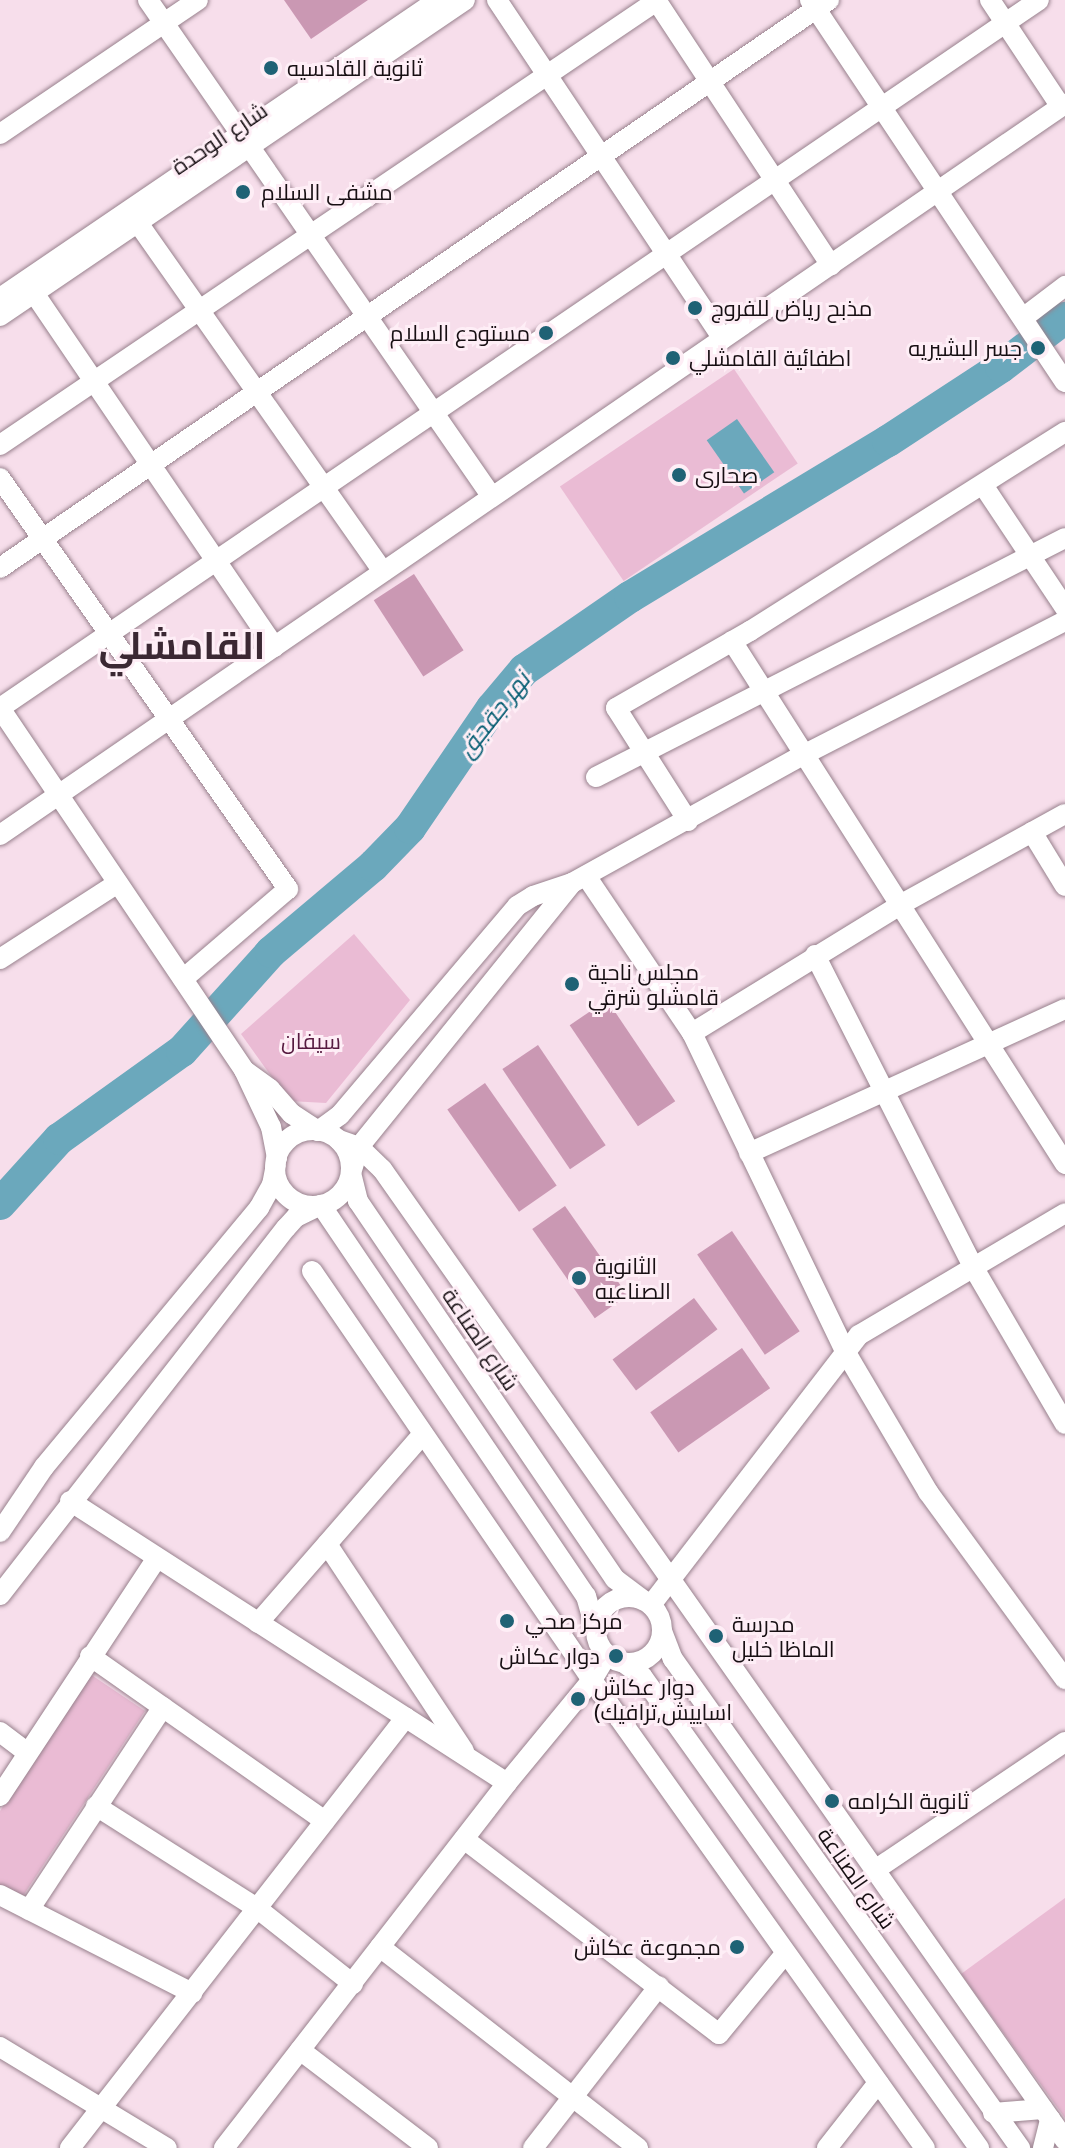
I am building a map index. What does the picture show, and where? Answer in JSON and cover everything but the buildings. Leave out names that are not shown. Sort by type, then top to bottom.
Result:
[{"type":"street","points":[[148,0],[492,497]]},
{"type":"street","points":[[0,134],[198,0]]},
{"type":"street","name":"شارع الوحدة","points":[[0,316],[138,223],[438,0]]},
{"type":"street","name":"شارع الوحدة","points":[[0,298],[465,0]]},
{"type":"street","points":[[497,0],[723,339]]},
{"type":"street","points":[[0,445],[657,0],[831,265]]},
{"type":"street","points":[[0,835],[1063,106],[990,0]]},
{"type":"street","points":[[321,1205],[303,1205],[288,1196],[278,1181],[271,1127],[244,1070],[0,708],[1039,0]]},
{"type":"street","points":[[0,568],[710,82],[818,3],[883,108],[1065,382]]},
{"type":"street","points":[[138,223],[383,572]]},
{"type":"street","points":[[1028,326],[1065,286]]},
{"type":"street","points":[[34,293],[275,647]]},
{"type":"street","points":[[688,821],[616,708],[732,641],[1065,432]]},
{"type":"street","points":[[0,478],[288,889],[187,985]]},
{"type":"street","points":[[983,485],[1065,608]]},
{"type":"street","points":[[596,777],[1065,538]]},
{"type":"street","points":[[0,1532],[44,1467],[259,1208],[272,1185],[277,1161],[290,1139],[306,1131],[318,1131],[340,1115],[517,906],[533,896],[579,880],[805,754],[1065,621]]},
{"type":"street","points":[[732,641],[762,693],[805,754],[1065,1164]]},
{"type":"street","points":[[692,1033],[900,905],[1065,814]]},
{"type":"street","points":[[1032,832],[1065,886]]},
{"type":"street","points":[[579,880],[692,1033],[845,1351],[928,1492],[1065,1679]]},
{"type":"street","points":[[0,1595],[70,1501],[286,1228],[296,1217],[341,1194],[359,1147],[579,880]]},
{"type":"street","points":[[0,959],[118,883]]},
{"type":"street","points":[[815,955],[972,1265],[1065,1424]]},
{"type":"street","points":[[749,1153],[1065,1009]]},
{"type":"street","points":[[244,1070],[270,1089],[292,1114],[318,1131],[359,1147],[382,1169],[1065,2140]]},
{"type":"street","points":[[339,1140],[349,1155],[351,1173]]},
{"type":"street","name":"شارع الصناعة","points":[[351,1173],[358,1201],[615,1579],[647,1603]]},
{"type":"street","points":[[321,1205],[586,1596],[597,1639],[616,1659],[642,1676],[976,2146]]},
{"type":"street","points":[[647,1603],[672,1581],[859,1335],[972,1265],[1065,1213]]},
{"type":"street","points":[[312,1271],[592,1680],[925,2148]]},
{"type":"street","points":[[258,1623],[423,1434]]},
{"type":"street","points":[[70,1501],[507,1783]]},
{"type":"street","points":[[327,1544],[468,1758]]},
{"type":"street","points":[[0,1796],[157,1558]]},
{"type":"street","points":[[224,2148],[507,1783],[592,1680],[616,1659],[651,1656],[661,1640],[662,1631],[647,1603],[625,1597],[608,1605],[596,1630]]},
{"type":"street","name":"شارع الصناعة","points":[[662,1631],[673,1659],[1020,2148]]},
{"type":"street","points":[[90,1656],[325,1821]]},
{"type":"street","points":[[29,1910],[163,1707]]},
{"type":"street","points":[[70,2148],[406,1717]]},
{"type":"street","points":[[0,1732],[27,1752]]},
{"type":"street","points":[[875,1870],[1065,1742]]},
{"type":"street","points":[[96,1806],[258,1909],[353,1984]]},
{"type":"street","points":[[464,1839],[719,2034],[785,1954]]},
{"type":"street","points":[[0,1895],[192,1993]]},
{"type":"street","points":[[380,1947],[638,2148]]},
{"type":"street","points":[[533,2148],[659,1986]]},
{"type":"street","points":[[0,2047],[167,2148]]},
{"type":"street","points":[[300,2050],[428,2148]]},
{"type":"street","points":[[827,2148],[878,2083]]},
{"type":"street","points":[[993,2113],[1046,2114]]},
{"type":"street","points":[[1043,2148],[1046,2114]]},
{"type":"green space","name":"صحارى","points":[[734,369],[798,464],[624,581],[560,486]]},
{"type":"green space","name":"سيفان","points":[[354,934],[410,1000],[326,1103],[289,1101],[241,1034]]},
{"type":"green space","points":[[90,1674],[145,1711],[21,1899],[0,1885],[0,1811]]},
{"type":"green space","points":[[1065,1898],[1065,2118],[961,1974]]},
{"type":"water","points":[[737,419],[774,472],[744,493],[707,440]]},
{"type":"waterway","name":"نهر جقجق","points":[[0,1204],[59,1139],[182,1051],[271,952],[373,866],[410,828],[492,708],[524,670],[630,597],[888,441],[1001,367],[1065,318]]},
{"type":"place","name":"ثانوية القادسيه","points":[[271,68]]},
{"type":"place","name":"مشفى السلام","points":[[243,192]]},
{"type":"place","name":"مذبح رياض للفروج","points":[[695,308]]},
{"type":"place","name":"مستودع السلام","points":[[546,333]]},
{"type":"place","name":"جسر البشيريه","points":[[1038,348]]},
{"type":"place","name":"اطفائية القامشلي","points":[[673,358]]},
{"type":"place","name":"صحارى","points":[[679,475]]},
{"type":"place","name":"مجلس ناحية قامشلو شرقي","points":[[572,984]]},
{"type":"place","name":"الثانوية الصناعيه","points":[[579,1278]]},
{"type":"place","name":"مركز صحي","points":[[507,1621]]},
{"type":"place","name":"مدرسة الماظا خليل","points":[[716,1636]]},
{"type":"place","name":"دوار عكاش","points":[[616,1656]]},
{"type":"place","name":"دوار عكاش (اساييش٫ترافيك","points":[[578,1699]]},
{"type":"place","name":"ثانوية الكرامه","points":[[832,1801]]},
{"type":"place","name":"مجموعة عكاش","points":[[737,1947]]},
{"type":"district","name":"القامشلي","points":[[182,645]]}]
